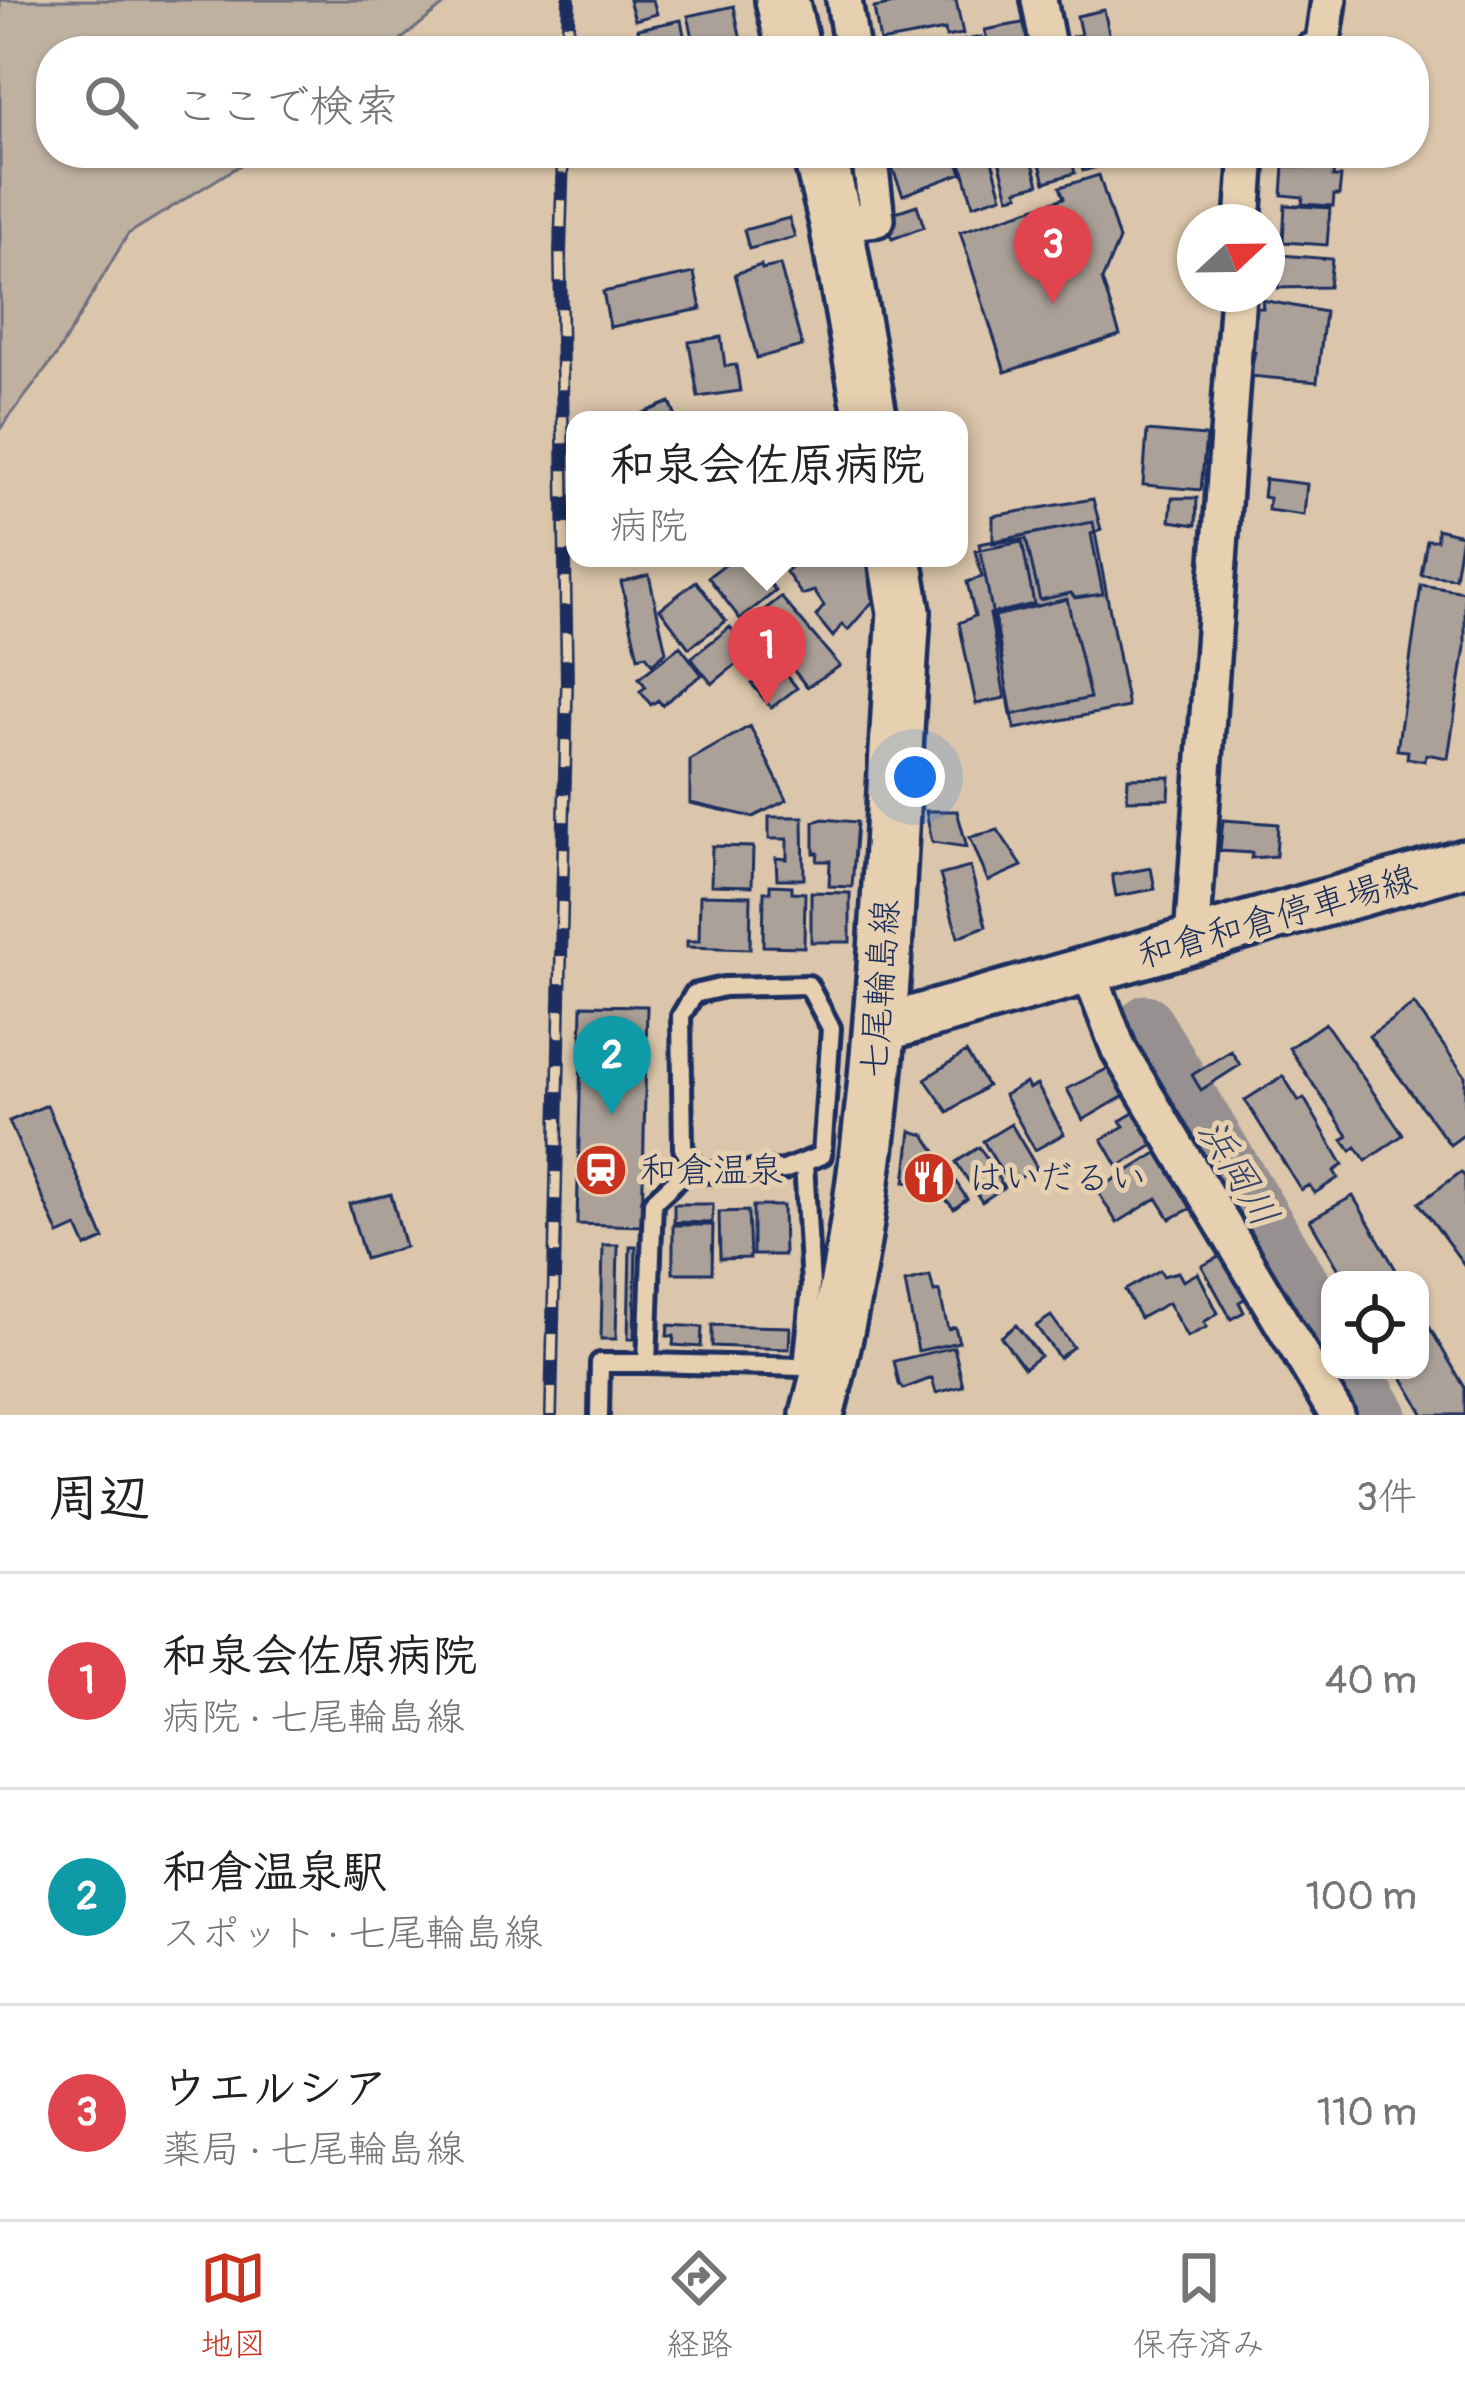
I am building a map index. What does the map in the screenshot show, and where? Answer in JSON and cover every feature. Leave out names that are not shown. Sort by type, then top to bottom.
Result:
[{"type":"main road","points":[[782,0],[790,36]]},
{"type":"main road","points":[[823,168],[869,411]]},
{"type":"main road","name":"七尾輪島線","points":[[815,1390],[858,1234],[857,1028],[904,612],[896,567]]},
{"type":"main road","name":"和倉和倉停車場線","points":[[857,1028],[1089,972],[1465,862]]},
{"type":"street","points":[[844,0],[850,36]]},
{"type":"street","points":[[1040,0],[1046,36]]},
{"type":"street","points":[[1324,36],[1329,0]]},
{"type":"street","points":[[836,224],[877,219],[871,168]]},
{"type":"street","points":[[1244,204],[1247,168]]},
{"type":"street","points":[[1192,940],[1237,312]]},
{"type":"street","points":[[1089,972],[1119,1050],[1337,1415]]},
{"type":"lane","points":[[808,985],[857,1028],[822,1155],[784,1170],[700,1173],[683,1148],[681,1016],[694,994],[724,986],[808,985]]},
{"type":"lane","points":[[599,1415],[600,1363],[646,1363],[815,1390],[803,1163]]},
{"type":"lane","points":[[646,1363],[653,1202],[694,1164]]},
{"type":"shaded area","points":[[0,0],[450,0],[406,36],[36,36],[36,168],[236,168],[128,234],[56,356],[0,429]]},
{"type":"building","points":[[629,0],[653,0],[657,14],[635,20]]},
{"type":"building","points":[[914,0],[956,0],[963,34],[946,36],[945,30],[879,36],[874,8]]},
{"type":"building","points":[[734,6],[740,36],[693,36],[688,16]]},
{"type":"building","points":[[1104,10],[1110,36],[1073,36],[1081,35],[1077,16]]},
{"type":"building","points":[[681,20],[684,36],[640,36],[638,29]]},
{"type":"building","points":[[1027,22],[1030,36],[986,36],[985,30]]},
{"type":"building","points":[[892,168],[960,168],[962,173],[903,195]]},
{"type":"building","points":[[963,168],[994,168],[1002,196],[973,205]]},
{"type":"building","points":[[1001,168],[1034,168],[1039,184],[1009,197]]},
{"type":"building","points":[[1041,168],[1074,168],[1075,173],[1045,182]]},
{"type":"building","points":[[1284,168],[1334,169],[1333,177],[1341,177],[1333,206],[1302,204],[1303,197],[1282,195]]},
{"type":"building","points":[[1099,175],[1119,240],[1102,280],[1120,335],[1005,372],[960,232],[1064,198],[1060,187]]},
{"type":"building","points":[[917,205],[924,227],[892,239],[883,216]]},
{"type":"building","points":[[1285,205],[1330,208],[1327,245],[1285,242]]},
{"type":"building","points":[[789,218],[795,237],[749,249],[744,230]]},
{"type":"building","points":[[1285,255],[1332,259],[1329,287],[1285,288]]},
{"type":"building","points":[[761,265],[762,269],[780,265],[802,346],[757,358],[735,274]]},
{"type":"building","points":[[694,273],[701,309],[610,327],[603,292]]},
{"type":"building","points":[[1285,304],[1325,312],[1317,382],[1249,376],[1255,352],[1244,349],[1244,328],[1253,326],[1255,312],[1285,312]]},
{"type":"building","points":[[721,337],[725,366],[736,365],[740,391],[698,397],[689,342]]},
{"type":"building","points":[[670,402],[674,411],[648,411]]},
{"type":"building","points":[[1147,431],[1206,436],[1201,490],[1143,485]]},
{"type":"building","points":[[1265,479],[1307,484],[1304,515],[1268,510],[1269,498],[1263,497]]},
{"type":"building","points":[[1172,498],[1197,498],[1196,525],[1170,521]]},
{"type":"building","points":[[1093,499],[1101,530],[1091,534],[1103,594],[1075,598],[1071,593],[1040,600],[1026,539],[993,543],[993,516]]},
{"type":"building","points":[[1093,522],[1128,707],[1015,729],[979,544]]},
{"type":"building","points":[[1437,529],[1462,535],[1455,578],[1421,575],[1427,540],[1437,540]]},
{"type":"building","points":[[1022,542],[1034,604],[990,614],[1005,698],[976,704],[959,623],[975,616],[967,582],[982,577],[975,551]]},
{"type":"building","points":[[721,567],[758,567],[776,591],[740,619],[708,577]]},
{"type":"building","points":[[791,567],[875,567],[876,598],[848,630],[842,624],[833,637],[816,616],[824,606],[814,591],[802,595],[786,572]]},
{"type":"building","points":[[649,575],[666,652],[652,664],[646,655],[638,657],[621,582]]},
{"type":"building","points":[[696,581],[726,621],[689,648],[660,609]]},
{"type":"building","points":[[1421,585],[1465,592],[1465,647],[1448,758],[1426,754],[1425,761],[1407,758],[1408,751],[1397,750]]},
{"type":"building","points":[[781,597],[840,666],[807,687],[779,652],[773,659],[746,624]]},
{"type":"building","points":[[1067,599],[1090,698],[1011,715],[995,616]]},
{"type":"building","points":[[730,627],[751,652],[712,684],[691,658]]},
{"type":"building","points":[[680,646],[702,675],[662,705],[658,700],[651,705],[640,691],[646,687],[639,678]]},
{"type":"building","points":[[778,664],[797,688],[771,708],[752,684]]},
{"type":"building","points":[[750,726],[787,800],[753,817],[690,803],[690,760]]},
{"type":"building","points":[[1170,777],[1169,799],[1127,800],[1128,778]]},
{"type":"building","points":[[926,811],[957,811],[967,847],[932,842]]},
{"type":"building","points":[[769,817],[803,817],[804,879],[777,879],[776,858],[787,859],[787,839],[769,839]]},
{"type":"building","points":[[1223,820],[1278,824],[1276,856],[1251,858],[1252,853],[1220,851]]},
{"type":"building","points":[[814,822],[857,822],[852,887],[829,886],[830,861],[817,861]]},
{"type":"building","points":[[998,830],[1022,866],[988,881],[970,837]]},
{"type":"building","points":[[712,846],[753,847],[752,886],[711,885]]},
{"type":"building","points":[[970,867],[986,926],[958,937],[940,875]]},
{"type":"building","points":[[1151,868],[1155,889],[1116,896],[1112,875]]},
{"type":"building","points":[[770,885],[792,886],[792,892],[805,893],[804,947],[763,946],[764,892],[770,892]]},
{"type":"building","points":[[811,892],[850,893],[850,942],[811,942]]},
{"type":"building","points":[[700,895],[751,896],[750,949],[687,947],[687,941],[699,941]]},
{"type":"building","points":[[1414,1004],[1465,1076],[1465,1134],[1450,1145],[1369,1036]]},
{"type":"building","points":[[582,1005],[647,1006],[642,1226],[577,1224]]},
{"type":"building","points":[[1325,1023],[1403,1135],[1366,1161],[1343,1140],[1348,1136],[1289,1048]]},
{"type":"building","points":[[1231,1051],[1240,1065],[1201,1090],[1192,1075]]},
{"type":"building","points":[[966,1052],[987,1086],[948,1112],[925,1079]]},
{"type":"building","points":[[1115,1065],[1129,1093],[1083,1120],[1067,1089]]},
{"type":"building","points":[[1283,1076],[1299,1101],[1304,1098],[1343,1165],[1334,1171],[1338,1178],[1315,1193],[1309,1185],[1301,1190],[1245,1100]]},
{"type":"building","points":[[1026,1083],[1029,1089],[1037,1085],[1064,1134],[1035,1150],[1004,1095]]},
{"type":"building","points":[[47,1105],[104,1239],[86,1247],[77,1227],[59,1235],[9,1121]]},
{"type":"building","points":[[1145,1106],[1165,1138],[1118,1167],[1102,1139]]},
{"type":"building","points":[[1011,1124],[1037,1168],[1009,1184],[983,1141]]},
{"type":"building","points":[[911,1131],[925,1135],[967,1199],[954,1209],[933,1184],[905,1182]]},
{"type":"building","points":[[979,1147],[1004,1187],[982,1202],[956,1162]]},
{"type":"building","points":[[1162,1150],[1196,1206],[1170,1219],[1157,1198],[1117,1223],[1097,1190]]},
{"type":"building","points":[[1461,1172],[1465,1177],[1465,1266],[1419,1203]]},
{"type":"building","points":[[391,1194],[405,1247],[365,1259],[349,1204]]},
{"type":"building","points":[[1353,1196],[1397,1271],[1340,1271],[1310,1220]]},
{"type":"building","points":[[674,1204],[713,1204],[712,1223],[674,1222]]},
{"type":"building","points":[[753,1206],[783,1206],[784,1255],[753,1255]]},
{"type":"building","points":[[748,1211],[750,1258],[720,1259],[719,1212]]},
{"type":"building","points":[[673,1225],[713,1225],[712,1273],[673,1273]]},
{"type":"building","points":[[603,1245],[618,1245],[616,1339],[601,1339]]},
{"type":"building","points":[[630,1246],[636,1246],[634,1339],[628,1339]]},
{"type":"building","points":[[1232,1250],[1255,1293],[1239,1302],[1244,1312],[1231,1319],[1202,1266]]},
{"type":"building","points":[[1160,1270],[1163,1276],[1178,1272],[1183,1281],[1198,1273],[1218,1313],[1204,1322],[1207,1327],[1187,1337],[1168,1303],[1140,1318],[1125,1290]]},
{"type":"building","points":[[930,1276],[934,1292],[939,1291],[948,1329],[955,1327],[959,1342],[918,1351],[905,1282]]},
{"type":"building","points":[[1051,1316],[1073,1347],[1059,1358],[1036,1326]]},
{"type":"building","points":[[668,1325],[702,1327],[701,1347],[673,1345],[674,1336],[667,1336]]},
{"type":"building","points":[[712,1325],[790,1327],[789,1349],[712,1346]]},
{"type":"building","points":[[1016,1325],[1040,1356],[1024,1368],[1001,1337]]},
{"type":"building","points":[[1429,1326],[1465,1388],[1465,1415],[1424,1415],[1403,1379],[1429,1379]]},
{"type":"building","points":[[954,1347],[963,1386],[936,1393],[932,1378],[903,1389],[899,1384],[894,1361]]},
{"type":"waterway","name":"浜岡川","points":[[1146,1020],[1321,1311]]},
{"type":"waterway","name":"浜岡川","points":[[1361,1379],[1382,1415]]},
{"type":"railway","points":[[568,36],[569,0]]},
{"type":"railway","points":[[551,1415],[567,683],[563,168]]},
{"type":"place","name":"ウエルシア","points":[[1053,304]]},
{"type":"place","name":"和泉会佐原病院","points":[[767,705]]},
{"type":"place","name":"和倉温泉駅","points":[[612,1115]]},
{"type":"place","name":"和倉温泉","points":[[601,1170]]},
{"type":"place","name":"はいだるい","points":[[929,1178]]}]
